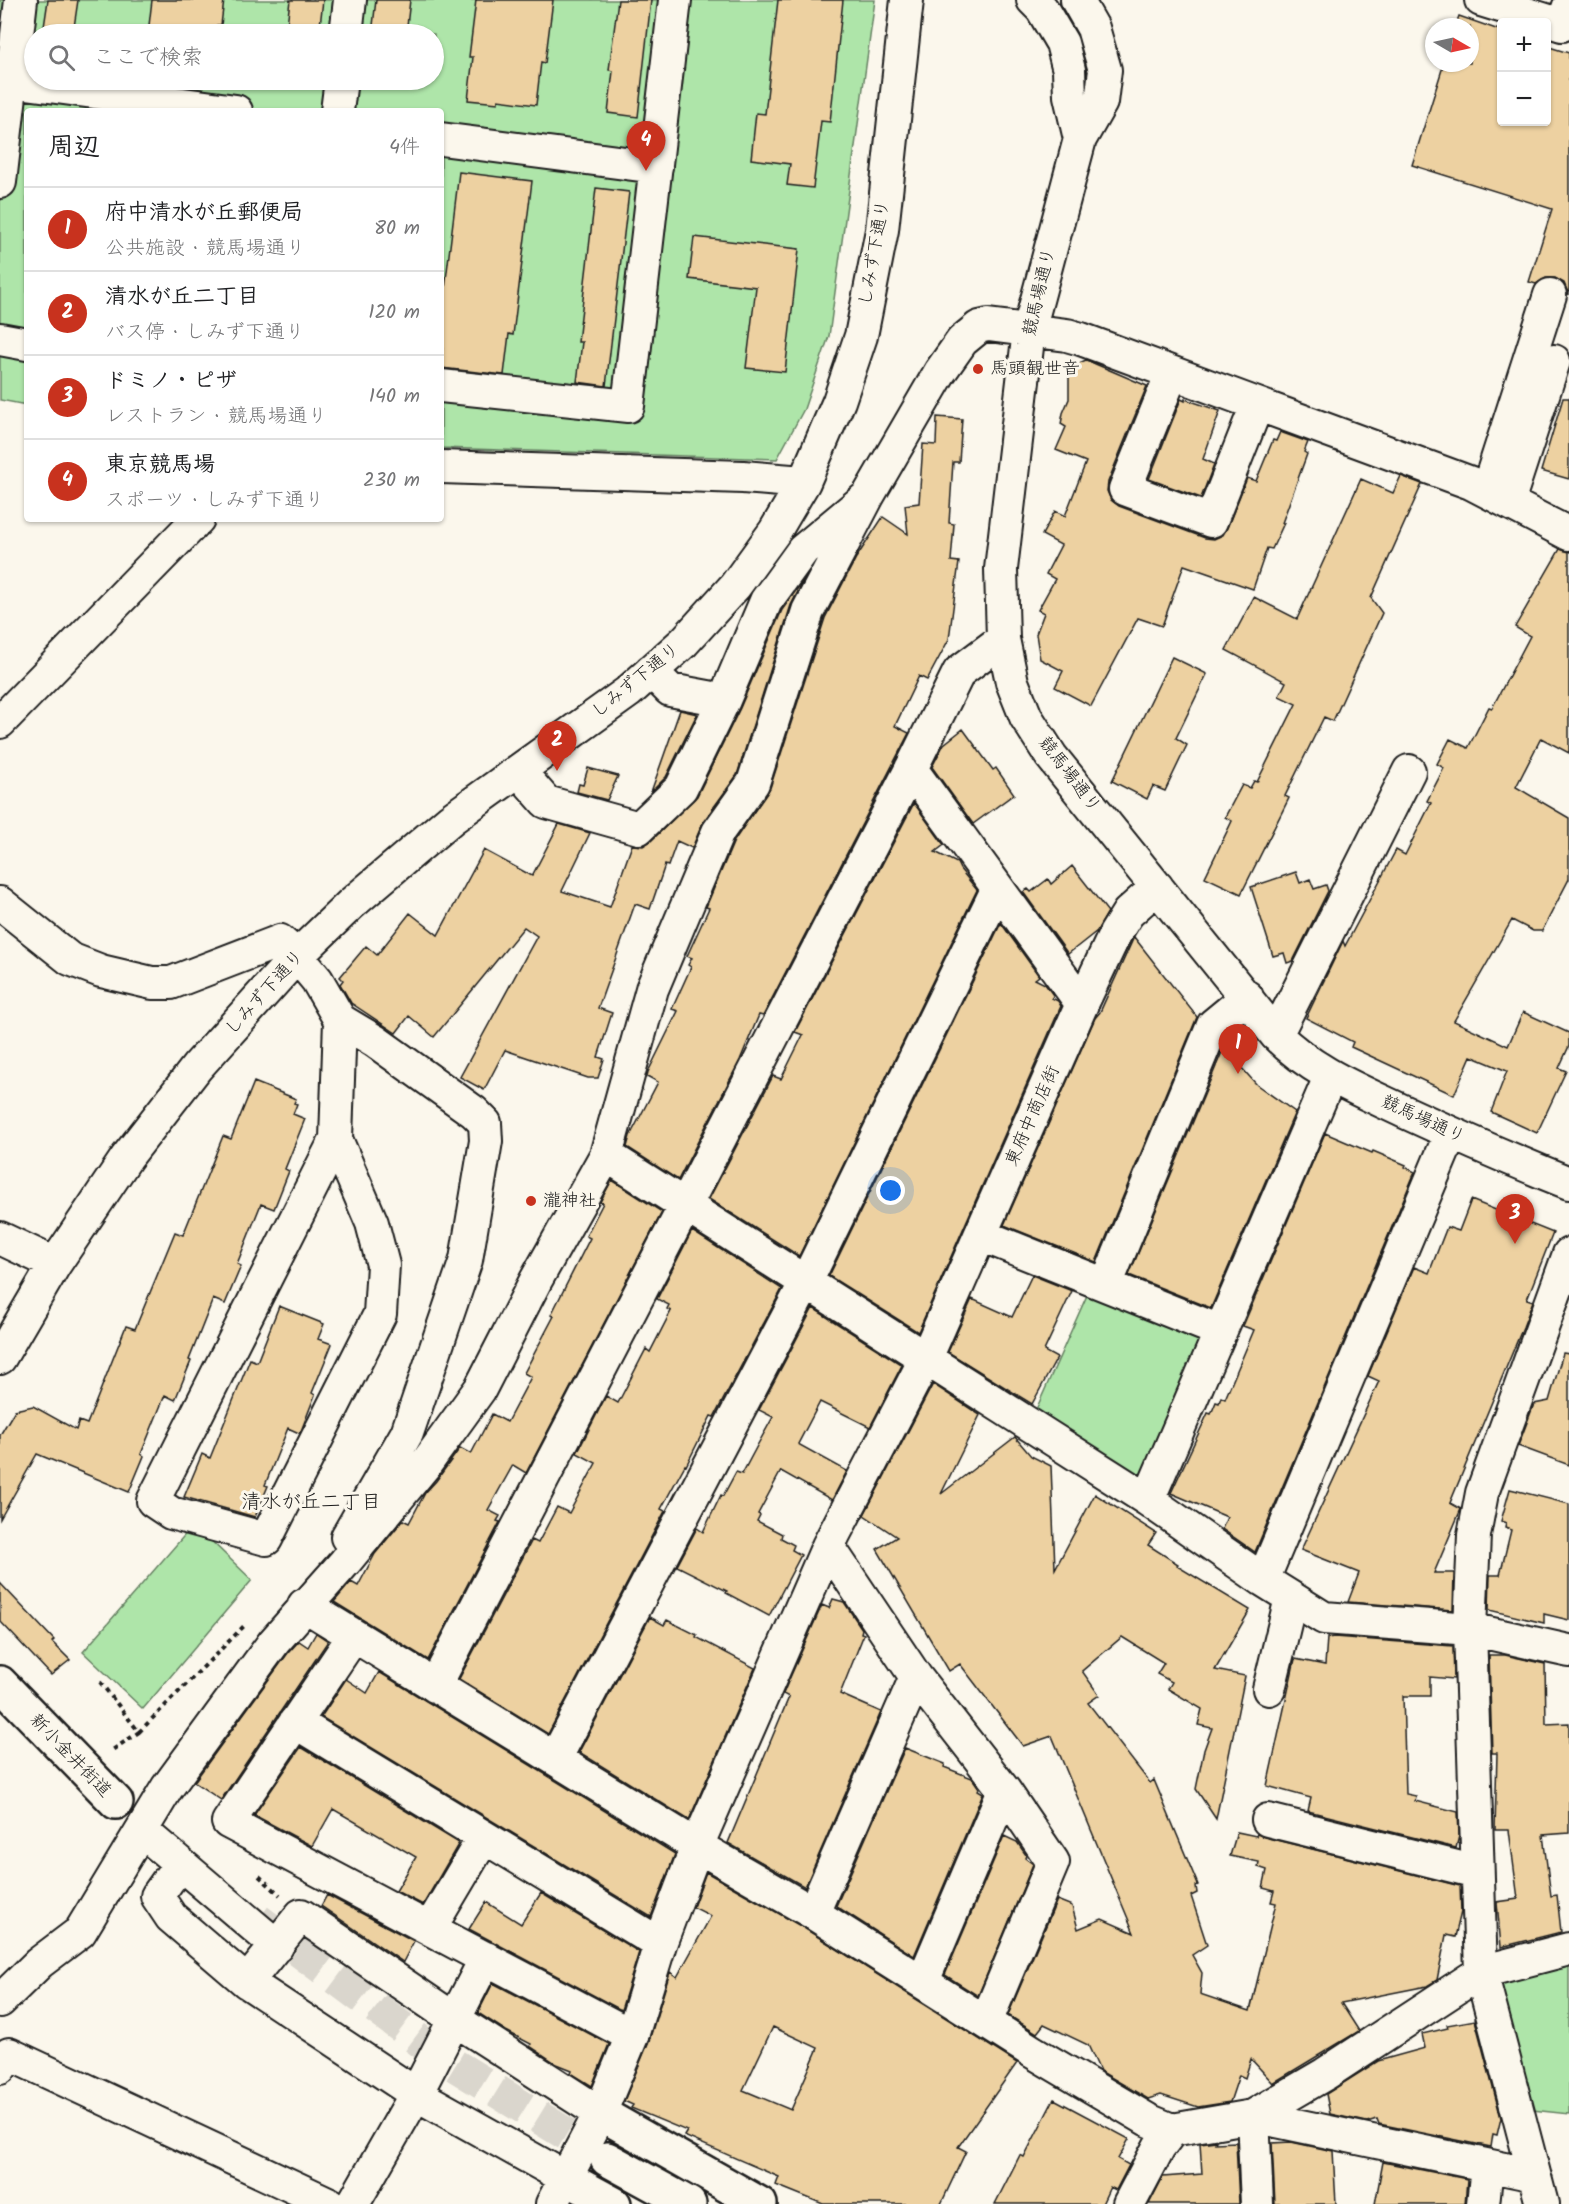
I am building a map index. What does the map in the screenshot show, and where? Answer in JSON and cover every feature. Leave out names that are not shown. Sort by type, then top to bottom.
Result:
[{"type":"main road","name":"新小金井街道","points":[[0,1683],[116,1802]]},
{"type":"main road","points":[[600,2113],[760,2204]]},
{"type":"main road","points":[[608,2159],[689,2204]]},
{"type":"main road","points":[[559,2191],[614,2204]]},
{"type":"street","points":[[0,182],[4,78],[21,0]]},
{"type":"street","points":[[347,24],[350,0]]},
{"type":"street","points":[[444,386],[628,406],[675,0]]},
{"type":"street","name":"しみず下通り","points":[[0,1358],[55,1264],[127,1157],[197,1067],[297,956],[351,904],[451,819],[628,692],[684,642],[735,586],[775,531],[804,482],[839,401],[861,336],[882,230],[907,0]]},
{"type":"street","name":"競馬場通り","points":[[1033,0],[1042,9],[1062,44],[1069,70],[1070,96],[1080,139]]},
{"type":"street","name":"競馬場通り","points":[[1077,0],[1093,28],[1105,70],[1101,102],[1080,139],[1029,330],[1001,569],[1003,639],[1012,682],[1026,717],[1051,756],[1276,1035],[1310,1065],[1330,1077],[1451,1133],[1569,1183]]},
{"type":"street","points":[[1481,0],[1562,25],[1569,6]]},
{"type":"street","points":[[4,78],[24,81]]},
{"type":"street","points":[[88,90],[215,108]]},
{"type":"street","points":[[337,108],[340,90]]},
{"type":"street","points":[[444,138],[656,167]]},
{"type":"street","points":[[1497,497],[1550,295]]},
{"type":"street","points":[[0,2001],[39,1963],[81,1932],[167,1788],[274,1642],[304,1605],[345,1562],[425,1465],[480,1389],[536,1280],[606,1155],[652,989],[718,832],[753,783],[808,611],[868,496],[940,372],[962,341],[979,327],[988,325],[1081,339],[1471,483],[1569,534]]},
{"type":"street","points":[[0,339],[24,343]]},
{"type":"street","points":[[1497,497],[1554,361]]},
{"type":"street","points":[[1172,373],[1125,489],[1211,521],[1257,405]]},
{"type":"street","points":[[444,467],[743,477],[804,482]]},
{"type":"street","points":[[519,771],[546,802],[639,828],[681,788],[724,700],[766,601],[772,592],[803,550],[868,496]]},
{"type":"street","points":[[0,722],[195,522]]},
{"type":"street","points":[[435,1686],[686,1206],[959,672],[1003,639]]},
{"type":"street","points":[[651,671],[670,690],[724,700]]},
{"type":"street","points":[[911,769],[1082,1004]]},
{"type":"street","points":[[1276,1035],[1409,771]]},
{"type":"street","name":"東府中商店街","points":[[559,2191],[600,2113],[632,2036],[660,1944],[697,1846],[828,1546],[926,1358],[1115,934],[1128,913],[1157,887]]},
{"type":"street","points":[[555,1759],[806,1282],[997,890]]},
{"type":"street","points":[[0,903],[70,959],[101,971],[152,983],[171,982],[280,941],[297,956],[317,980],[340,1020],[375,1041],[474,1112],[485,1124],[486,1141],[466,1260],[407,1433],[347,1534],[345,1562]]},
{"type":"street","points":[[1106,1285],[1213,1025],[1247,997]]},
{"type":"street","points":[[336,1139],[372,1223],[383,1265],[380,1314],[266,1539],[171,1513],[153,1501],[336,1139],[340,1020]]},
{"type":"street","points":[[1148,1500],[1330,1077]]},
{"type":"street","points":[[1263,1580],[1451,1133]]},
{"type":"street","points":[[606,1155],[1148,1500],[1263,1580],[1324,1618],[1470,1629],[1569,1651]]},
{"type":"street","points":[[981,1235],[1220,1331]]},
{"type":"street","points":[[0,1238],[55,1264]]},
{"type":"street","points":[[1538,2189],[1481,1972],[1470,1629],[1474,1535],[1482,1493],[1569,1254]]},
{"type":"street","points":[[828,1546],[916,1677],[1004,1790],[1053,1862],[986,2022]]},
{"type":"street","points":[[1269,1689],[1291,1598]]},
{"type":"street","points":[[304,1605],[697,1846],[813,1913],[1138,2115],[1172,2130],[1253,2115],[1325,2074],[1481,1972],[1569,1949]]},
{"type":"street","points":[[353,1637],[228,1822],[632,2036]]},
{"type":"street","points":[[813,1913],[916,1677]]},
{"type":"street","points":[[295,1722],[660,1944]]},
{"type":"street","points":[[923,1981],[1004,1790]]},
{"type":"street","points":[[1268,1820],[1477,1872]]},
{"type":"street","points":[[142,1831],[179,1865],[277,1946]]},
{"type":"street","points":[[430,1928],[484,1837]]},
{"type":"street","points":[[179,1865],[157,1896],[171,1917],[248,1982],[559,2191]]},
{"type":"street","points":[[248,1982],[301,1915],[454,2019],[600,2113]]},
{"type":"street","points":[[353,2204],[416,2094],[486,1958]]},
{"type":"street","points":[[0,2068],[9,2054],[310,2200]]},
{"type":"street","points":[[1253,2115],[1487,2166],[1538,2189]]},
{"type":"street","points":[[1253,2115],[1257,2204]]},
{"type":"street","points":[[1129,2204],[1159,2147],[1172,2130]]},
{"type":"street","points":[[1483,2204],[1487,2166]]},
{"type":"path","points":[[100,1682],[139,1732],[110,1752]]},
{"type":"path","points":[[258,1875],[301,1915]]},
{"type":"green space","points":[[0,0],[875,0],[829,336],[804,409],[777,459],[444,448],[444,108],[24,108],[24,404],[0,400]]},
{"type":"green space","points":[[1088,1293],[1207,1341],[1142,1483],[1035,1412]]},
{"type":"green space","points":[[189,1530],[205,1535],[252,1580],[143,1709],[83,1652]]},
{"type":"green space","points":[[1569,1959],[1569,2114],[1523,2109],[1494,1988],[1500,1978]]},
{"type":"building","points":[[48,0],[78,0],[74,24],[44,24]]},
{"type":"building","points":[[152,0],[224,0],[221,24],[149,24]]},
{"type":"building","points":[[290,0],[323,0],[320,24],[287,24]]},
{"type":"building","points":[[376,0],[410,0],[407,24],[373,24]]},
{"type":"building","points":[[476,0],[553,0],[545,63],[541,62],[536,105],[498,100],[498,103],[468,100],[473,57],[469,57]]},
{"type":"building","points":[[618,0],[651,0],[638,117],[608,113],[613,71],[609,70]]},
{"type":"building","points":[[778,0],[843,0],[830,122],[821,121],[813,188],[787,185],[790,164],[751,159],[756,113],[765,114]]},
{"type":"building","points":[[1479,23],[1497,29],[1497,126],[1551,126],[1551,48],[1569,53],[1569,295],[1564,283],[1555,278],[1546,278],[1536,284],[1529,282],[1552,209],[1412,165],[1441,72],[1479,72]]},
{"type":"building","points":[[459,172],[532,181],[513,335],[509,334],[504,375],[444,368],[444,296]]},
{"type":"building","points":[[596,188],[629,192],[606,386],[577,382],[582,342],[578,342]]},
{"type":"building","points":[[694,237],[799,249],[785,372],[746,368],[756,287],[689,279]]},
{"type":"building","points":[[1086,360],[1147,386],[1108,482],[1107,491],[1111,500],[1119,506],[1205,538],[1214,539],[1223,535],[1247,478],[1256,481],[1273,440],[1276,441],[1280,432],[1308,442],[1304,452],[1307,454],[1282,523],[1284,523],[1272,549],[1267,548],[1253,589],[1184,565],[1162,626],[1138,618],[1091,706],[1055,687],[1063,671],[1040,659],[1036,634],[1044,613],[1038,610],[1055,579],[1046,574],[1061,545],[1042,535],[1055,511],[1065,516],[1086,462],[1056,450],[1066,427],[1061,424],[1069,399],[1069,367]]},
{"type":"building","points":[[1563,398],[1569,398],[1569,479],[1541,471]]},
{"type":"building","points":[[1181,399],[1220,411],[1203,459],[1214,464],[1201,498],[1149,479]]},
{"type":"building","points":[[937,417],[962,419],[959,462],[953,462],[949,523],[954,524],[951,561],[959,562],[949,639],[927,680],[919,676],[895,726],[909,733],[763,1016],[759,1015],[740,1060],[678,1180],[627,1147],[630,1136],[658,1082],[647,1076],[678,1011],[672,1009],[691,967],[688,965],[692,958],[687,956],[709,908],[706,907],[734,841],[770,788],[825,618],[856,558],[883,517],[908,534],[905,505],[919,503],[923,444],[936,445]]},
{"type":"building","points":[[1401,476],[1422,484],[1371,598],[1382,613],[1333,721],[1324,717],[1285,796],[1289,798],[1241,894],[1205,877],[1232,821],[1225,817],[1242,785],[1250,788],[1254,781],[1257,782],[1296,704],[1279,696],[1286,682],[1226,650],[1254,597],[1297,619],[1361,479],[1393,493]]},
{"type":"building","points":[[1560,549],[1569,552],[1569,753],[1541,738],[1516,787],[1569,818],[1569,879],[1542,931],[1533,931],[1512,920],[1454,1021],[1508,1046],[1523,1012],[1569,1033],[1569,1046],[1559,1068],[1566,1071],[1537,1133],[1491,1112],[1507,1071],[1471,1056],[1454,1095],[1351,1047],[1353,1042],[1306,1018],[1343,941],[1345,946],[1396,850],[1405,855],[1431,803],[1427,801],[1444,768],[1437,764],[1450,739],[1468,748],[1489,707],[1492,708],[1530,636],[1515,627]]},
{"type":"building","points":[[805,578],[791,605],[737,775],[703,822],[692,848],[677,841],[668,866],[665,865],[650,909],[635,904],[598,1008],[612,1013],[598,1057],[604,1059],[598,1078],[588,1078],[505,1050],[484,1090],[460,1077],[537,936],[524,927],[434,1037],[409,1016],[396,1033],[351,1003],[340,984],[343,980],[340,977],[366,946],[377,955],[410,913],[438,935],[484,850],[532,876],[559,824],[590,833],[562,891],[610,907],[632,845],[643,846],[651,841],[697,796],[740,708],[782,610]]},
{"type":"building","points":[[1172,657],[1207,674],[1176,738],[1187,745],[1165,791],[1153,786],[1147,799],[1112,781]]},
{"type":"building","points":[[680,710],[697,714],[666,777],[651,792]]},
{"type":"building","points":[[963,729],[993,770],[996,768],[1014,794],[973,824],[932,767],[944,744]]},
{"type":"building","points":[[588,768],[618,776],[607,800],[577,792],[579,784],[583,785]]},
{"type":"building","points":[[914,803],[944,845],[935,852],[957,863],[977,890],[799,1256],[709,1199],[773,1076],[781,1079],[803,1035],[795,1032]]},
{"type":"building","points":[[1072,866],[1108,912],[1097,931],[1068,954],[1023,892],[1028,889],[1031,892],[1048,879],[1051,884]]},
{"type":"building","points":[[1296,872],[1300,883],[1310,879],[1314,889],[1326,885],[1328,891],[1293,961],[1287,963],[1284,953],[1273,956],[1251,887]]},
{"type":"building","points":[[1001,923],[1039,976],[1035,979],[1045,984],[1053,995],[1052,998],[1061,1006],[918,1332],[829,1276]]},
{"type":"building","points":[[1134,937],[1197,1017],[1096,1262],[1004,1225],[1095,1018],[1100,1012]]},
{"type":"building","points":[[1222,1052],[1230,1055],[1257,1085],[1295,1112],[1211,1308],[1129,1275]]},
{"type":"building","points":[[254,1082],[296,1099],[294,1103],[297,1104],[293,1114],[305,1119],[285,1169],[289,1171],[274,1209],[261,1204],[237,1264],[241,1266],[225,1304],[213,1299],[175,1400],[165,1395],[141,1454],[144,1456],[129,1492],[37,1454],[0,1519],[0,1435],[15,1410],[33,1406],[76,1430],[79,1421],[87,1424],[126,1326],[135,1329],[175,1232],[183,1235],[223,1136],[231,1139]]},
{"type":"building","points":[[1325,1133],[1406,1165],[1405,1167],[1415,1172],[1255,1552],[1222,1529],[1227,1517],[1171,1493],[1208,1413],[1211,1414],[1221,1397],[1225,1399],[1254,1330],[1243,1326]]},
{"type":"building","points":[[612,1180],[662,1212],[526,1473],[513,1465],[488,1510],[500,1516],[497,1521],[500,1522],[428,1660],[334,1602],[351,1582],[358,1586],[375,1554],[403,1520],[409,1523],[425,1493],[460,1448],[471,1454],[492,1414],[507,1422],[531,1377],[524,1373],[554,1316],[551,1315],[590,1238],[586,1236]]},
{"type":"building","points":[[1471,1200],[1553,1233],[1527,1299],[1533,1301],[1450,1503],[1461,1509],[1434,1573],[1454,1573],[1453,1610],[1348,1602],[1359,1573],[1301,1550],[1379,1381],[1368,1376],[1414,1267],[1429,1273],[1447,1227],[1459,1231]]},
{"type":"building","points":[[692,1231],[782,1289],[714,1417],[711,1416],[661,1509],[665,1511],[548,1734],[459,1679],[532,1540],[538,1543],[557,1507],[569,1513],[596,1463],[577,1453],[606,1396],[618,1403],[646,1349],[650,1352],[671,1311],[667,1309],[669,1305],[657,1299]]},
{"type":"building","points":[[1032,1275],[1072,1291],[1044,1351],[1057,1358],[1032,1404],[948,1352],[972,1299],[1012,1317]]},
{"type":"building","points":[[279,1306],[324,1324],[318,1339],[332,1344],[312,1393],[315,1395],[301,1431],[299,1433],[288,1428],[255,1517],[184,1497],[202,1454],[210,1458],[250,1359],[257,1362]]},
{"type":"building","points":[[813,1308],[902,1365],[870,1427],[820,1402],[798,1444],[847,1471],[832,1500],[781,1471],[758,1514],[760,1515],[757,1521],[782,1534],[781,1538],[794,1545],[792,1550],[801,1555],[769,1616],[726,1593],[727,1591],[677,1566],[697,1528],[703,1532],[721,1495],[723,1496],[736,1472],[742,1474],[773,1417],[759,1410]]},
{"type":"building","points":[[1563,1353],[1569,1354],[1569,1465],[1518,1446],[1534,1404],[1549,1401]]},
{"type":"building","points":[[933,1384],[980,1415],[941,1494],[1015,1437],[1031,1456],[1051,1466],[1055,1569],[1095,1494],[1156,1533],[1148,1545],[1178,1564],[1177,1566],[1250,1610],[1215,1670],[1245,1676],[1216,1819],[1196,1789],[1204,1750],[1212,1728],[1198,1725],[1202,1709],[1168,1689],[1172,1682],[1157,1674],[1164,1663],[1122,1637],[1082,1671],[1099,1695],[1088,1703],[1150,1783],[1154,1780],[1198,1885],[1196,1886],[1197,1893],[1191,1896],[1207,1945],[1192,1955],[1202,1973],[1200,1994],[1250,2011],[1276,1903],[1271,1902],[1274,1891],[1263,1888],[1267,1870],[1258,1867],[1259,1862],[1230,1856],[1237,1832],[1256,1836],[1257,1834],[1460,1886],[1461,1912],[1455,1937],[1446,1935],[1437,1980],[1427,1986],[1341,2003],[1359,2031],[1273,2083],[1251,2059],[1245,2078],[1239,2075],[1230,2102],[1198,2107],[1161,2095],[1148,2099],[1100,2071],[1088,2045],[1044,2024],[1037,2033],[1008,2015],[1057,1900],[1072,1906],[1078,1929],[1102,1919],[1134,1933],[1052,1736],[1023,1746],[960,1664],[949,1671],[877,1549],[897,1537],[864,1515]]},
{"type":"building","points":[[1510,1489],[1569,1504],[1569,1620],[1544,1614],[1544,1623],[1489,1610],[1490,1575],[1500,1575],[1511,1530],[1505,1528],[1506,1523],[1501,1521]]},
{"type":"building","points":[[0,1583],[70,1660],[51,1675],[0,1621]]},
{"type":"building","points":[[833,1599],[844,1602],[862,1629],[861,1633],[864,1634],[840,1694],[881,1712],[805,1887],[728,1843],[789,1697],[783,1694],[788,1682],[822,1605],[829,1608]]},
{"type":"building","points":[[650,1617],[664,1625],[667,1620],[755,1668],[689,1820],[579,1752]]},
{"type":"building","points":[[316,1633],[328,1641],[221,1800],[194,1782],[288,1653],[299,1641],[308,1647]]},
{"type":"building","points":[[1327,1638],[1453,1646],[1454,1679],[1430,1677],[1430,1696],[1403,1696],[1406,1794],[1416,1796],[1415,1801],[1458,1812],[1459,1836],[1456,1848],[1308,1811],[1311,1798],[1267,1786],[1295,1659],[1325,1665]]},
{"type":"building","points":[[1489,1655],[1505,1655],[1545,1664],[1546,1724],[1569,1723],[1569,1833],[1543,1835],[1551,1896],[1557,1895],[1561,1932],[1501,1947],[1497,1902],[1518,1899],[1509,1830],[1495,1830],[1497,1753],[1492,1753]]},
{"type":"building","points":[[379,1672],[675,1854],[651,1917],[321,1717],[346,1679],[367,1693]]},
{"type":"building","points":[[301,1747],[459,1843],[423,1905],[396,1891],[416,1857],[333,1809],[312,1846],[254,1815]]},
{"type":"building","points":[[905,1748],[972,1778],[978,1790],[983,1793],[914,1956],[836,1906]]},
{"type":"building","points":[[1004,1836],[1017,1842],[1026,1855],[1025,1858],[1033,1864],[978,1996],[945,1975]]},
{"type":"building","points":[[706,1872],[804,1928],[1017,2063],[958,2147],[966,2151],[941,2204],[823,2204],[776,2185],[779,2177],[684,2136],[687,2131],[631,2108],[633,2105],[624,2101],[649,2041],[670,1972],[677,1977],[711,1916],[693,1907]],"holes":[[[773,2027],[818,2048],[791,2110],[743,2090]]]},
{"type":"building","points":[[541,1893],[639,1952],[621,2010],[469,1929],[486,1902],[521,1924]]},
{"type":"building","points":[[327,1895],[414,1941],[403,1962],[321,1906]]},
{"type":"building","points":[[493,1983],[609,2044],[592,2086],[571,2073],[572,2070],[557,2064],[530,2046],[531,2044],[478,2013]]},
{"type":"building","points":[[1475,2020],[1501,2118],[1497,2135],[1493,2134],[1491,2147],[1379,2124],[1377,2119],[1367,2122],[1330,2114],[1326,2094],[1378,2061],[1425,2048],[1422,2034],[1448,2028],[1447,2025]]},
{"type":"building","points":[[1054,2099],[1129,2139],[1118,2159],[1129,2165],[1116,2190],[1110,2187],[1102,2204],[995,2204],[1020,2155],[1024,2157]]},
{"type":"building","points":[[1216,2141],[1215,2143],[1236,2142],[1239,2204],[1149,2204],[1163,2177],[1202,2174],[1200,2143]]},
{"type":"building","points":[[1291,2142],[1333,2151],[1336,2204],[1275,2204],[1272,2143]]},
{"type":"building","points":[[1383,2162],[1467,2179],[1465,2204],[1375,2204]]},
{"type":"tunnel","points":[[258,1920],[443,2058],[607,2159]]},
{"type":"place","name":"東京競馬場","points":[[646,171]]},
{"type":"place","name":"馬頭観世音","points":[[978,369]]},
{"type":"place","name":"清水が丘二丁目","points":[[557,771]]},
{"type":"place","name":"府中清水が丘郵便局","points":[[1238,1074]]},
{"type":"place","name":"瀧神社","points":[[531,1201]]},
{"type":"place","name":"ドミノ・ピザ","points":[[1515,1244]]},
{"type":"district","name":"清水が丘二丁目","points":[[311,1503]]}]
